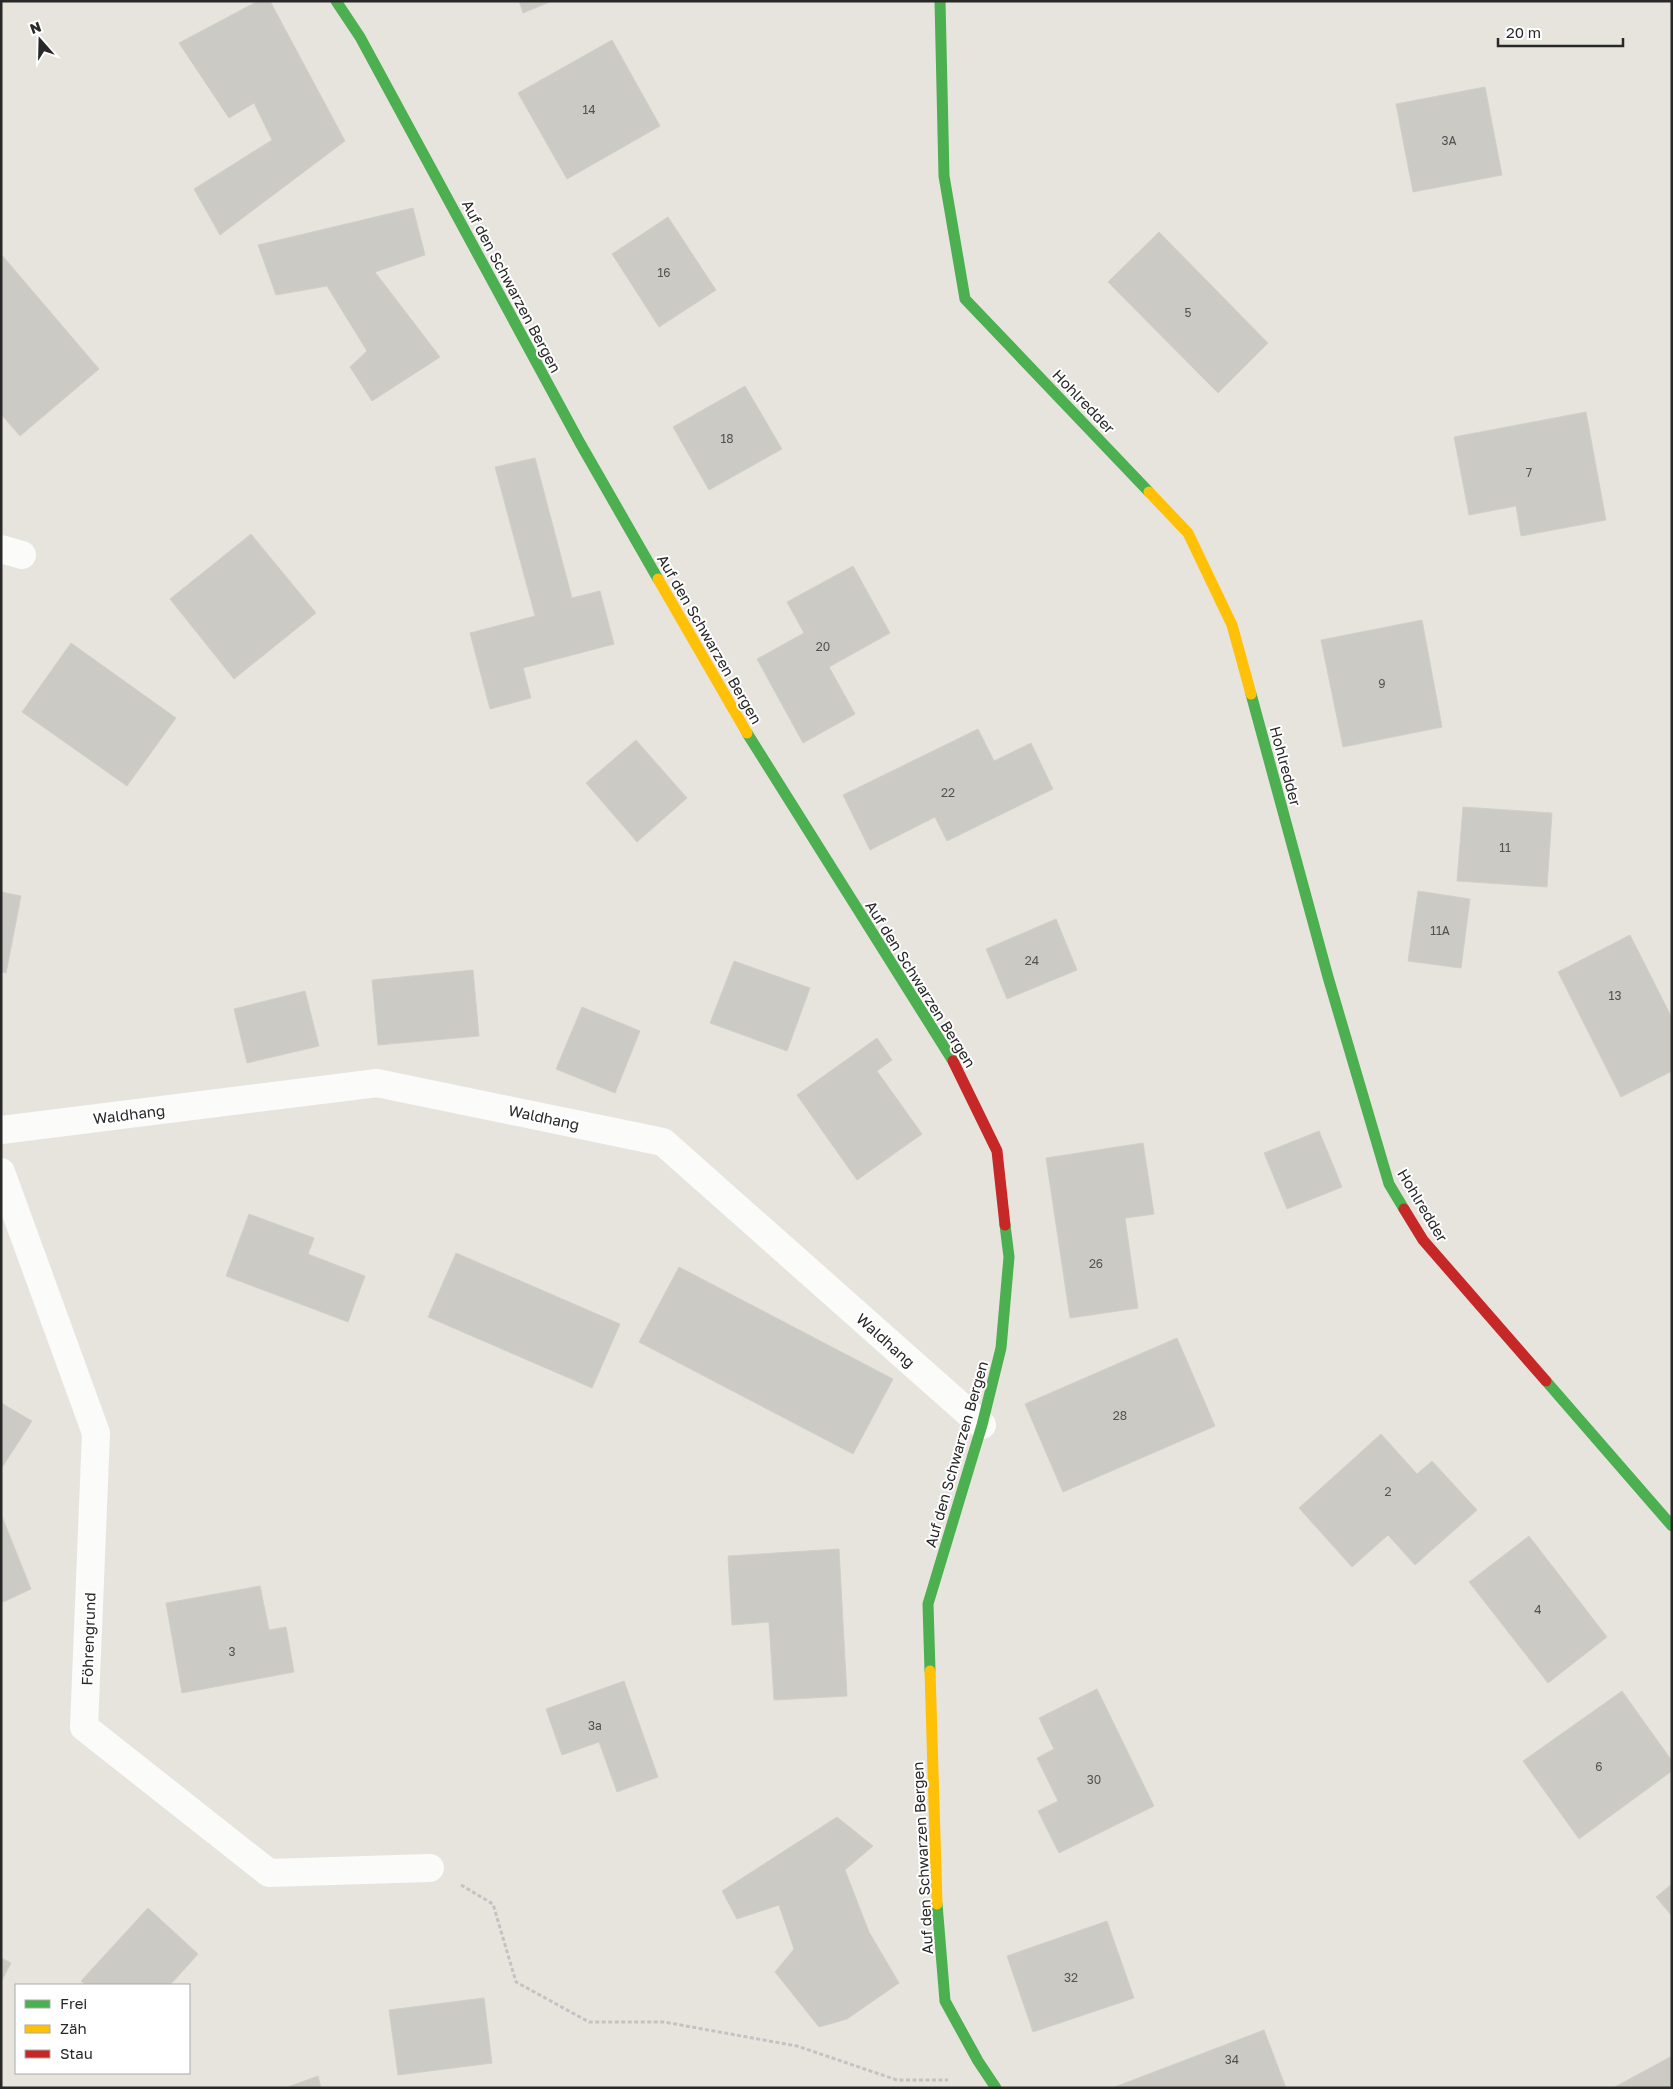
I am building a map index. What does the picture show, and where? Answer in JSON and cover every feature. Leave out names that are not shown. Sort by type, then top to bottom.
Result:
[{"type":"street","name":"Auf den Schwarzen Bergen","points":[[336,1],[360,36],[589,460],[751,740],[959,1071],[997,1151],[1009,1256],[1001,1348],[982,1425],[928,1604],[936,1886],[945,2001],[993,2084]]},
{"type":"street","name":"Hohlredder","points":[[940,1],[944,176],[965,299],[1188,533],[1232,625],[1328,977],[1389,1184],[1423,1240],[1672,1526]]},
{"type":"street","name":"Waldhang","points":[[1,1130],[377,1082],[663,1142],[982,1425]]},
{"type":"street","name":"Föhrengrund","points":[[1,1172],[96,1433],[84,1727],[269,1873],[430,1868]]},
{"type":"path","points":[[430,1868],[493,1904],[516,1982],[588,2022],[664,2022],[797,2046],[897,2080],[993,2084]]},
{"type":"building","points":[[258,1],[270,1],[345,141],[220,235],[194,189],[272,140],[254,103],[229,118],[179,43]]},
{"type":"building","points":[[519,1],[552,1],[523,13]]},
{"type":"building","points":[[612,40],[660,126],[567,179],[518,93]]},
{"type":"building","points":[[1485,87],[1502,175],[1413,192],[1396,104]]},
{"type":"building","points":[[413,208],[425,255],[375,272],[440,357],[372,401],[350,367],[367,351],[327,286],[276,295],[258,245]]},
{"type":"building","points":[[668,217],[716,290],[659,327],[612,254]]},
{"type":"building","points":[[1159,232],[1268,343],[1218,393],[1108,282]]},
{"type":"building","points":[[1,254],[99,369],[20,436],[1,414]]},
{"type":"building","points":[[745,386],[782,449],[709,490],[673,427]]},
{"type":"building","points":[[1586,412],[1606,520],[1521,536],[1516,506],[1469,515],[1454,437]]},
{"type":"building","points":[[535,458],[572,598],[600,591],[614,644],[523,668],[531,698],[490,709],[470,633],[535,616],[495,467]]},
{"type":"building","points":[[251,534],[316,613],[234,679],[170,599]]},
{"type":"building","points":[[853,566],[890,633],[829,667],[855,714],[803,743],[757,659],[804,633],[787,602]]},
{"type":"building","points":[[1422,620],[1442,727],[1343,747],[1321,640]]},
{"type":"building","points":[[71,643],[176,718],[127,786],[22,712]]},
{"type":"building","points":[[978,729],[994,761],[1031,743],[1053,789],[947,841],[935,817],[870,850],[843,795]]},
{"type":"building","points":[[636,740],[687,798],[637,842],[586,783]]},
{"type":"building","points":[[1463,807],[1552,813],[1547,887],[1457,881]]},
{"type":"building","points":[[1418,891],[1470,899],[1461,968],[1408,961]]},
{"type":"building","points":[[1,892],[21,896],[6,973],[1,972]]},
{"type":"building","points":[[1056,919],[1077,970],[1007,999],[986,949]]},
{"type":"building","points":[[1630,935],[1672,1018],[1672,1071],[1621,1097],[1558,972]]},
{"type":"building","points":[[734,961],[810,988],[787,1051],[710,1023]]},
{"type":"building","points":[[473,970],[479,1036],[378,1045],[372,980]]},
{"type":"building","points":[[305,991],[319,1046],[247,1063],[234,1009]]},
{"type":"building","points":[[582,1007],[640,1031],[615,1093],[556,1069]]},
{"type":"building","points":[[877,1038],[892,1060],[877,1071],[922,1134],[857,1180],[797,1095]]},
{"type":"building","points":[[1319,1131],[1342,1187],[1287,1209],[1264,1153]]},
{"type":"building","points":[[1143,1143],[1154,1214],[1125,1218],[1138,1308],[1070,1318],[1046,1158]]},
{"type":"building","points":[[249,1214],[314,1238],[308,1254],[365,1276],[348,1322],[226,1276]]},
{"type":"building","points":[[456,1253],[620,1324],[592,1388],[428,1317]]},
{"type":"building","points":[[679,1267],[893,1379],[853,1454],[639,1342]]},
{"type":"building","points":[[1177,1338],[1215,1426],[1063,1492],[1025,1404]]},
{"type":"building","points":[[1,1403],[32,1421],[1,1469]]},
{"type":"building","points":[[1381,1434],[1417,1474],[1432,1461],[1477,1510],[1415,1565],[1388,1535],[1352,1567],[1299,1508]]},
{"type":"building","points":[[1,1514],[31,1589],[1,1603]]},
{"type":"building","points":[[1529,1536],[1607,1637],[1548,1683],[1469,1582]]},
{"type":"building","points":[[839,1549],[847,1696],[774,1700],[769,1622],[732,1625],[728,1556]]},
{"type":"building","points":[[260,1586],[269,1630],[286,1627],[294,1672],[182,1693],[166,1603]]},
{"type":"building","points":[[624,1681],[658,1777],[617,1792],[599,1742],[562,1755],[546,1709]]},
{"type":"building","points":[[1097,1689],[1154,1806],[1059,1853],[1038,1811],[1058,1801],[1037,1758],[1054,1749],[1039,1718]]},
{"type":"building","points":[[1622,1691],[1672,1761],[1672,1771],[1579,1839],[1523,1761]]},
{"type":"building","points":[[837,1817],[873,1846],[845,1870],[869,1932],[899,1983],[847,2019],[819,2027],[775,1972],[794,1949],[779,1905],[737,1919],[722,1891]]},
{"type":"building","points":[[1672,1884],[1672,1916],[1656,1897]]},
{"type":"building","points":[[148,1908],[198,1954],[171,1984],[85,1984],[81,1981]]},
{"type":"building","points":[[1107,1921],[1134,1998],[1033,2032],[1007,1956]]},
{"type":"building","points":[[1,1958],[11,1963],[1,1982]]},
{"type":"building","points":[[484,1998],[492,2063],[398,2075],[389,2010]]},
{"type":"building","points":[[1264,2030],[1286,2088],[1112,2088]]},
{"type":"building","points":[[1672,2056],[1672,2088],[1613,2088]]},
{"type":"building","points":[[318,2076],[321,2088],[285,2088]]},
{"type":"traffic: fast","points":[[336,1],[360,37],[580,443],[658,579]]},
{"type":"traffic: fast","points":[[940,1],[944,176],[965,299],[1149,492]]},
{"type":"traffic: fast","points":[[1251,694],[1328,977],[1389,1184],[1404,1209]]},
{"type":"traffic: fast","points":[[747,733],[953,1061]]},
{"type":"traffic: fast","points":[[930,1671],[928,1604],[982,1425],[1001,1348],[1009,1257],[1005,1225]]},
{"type":"traffic: fast","points":[[1546,1381],[1672,1526]]},
{"type":"traffic: fast","points":[[937,1904],[945,2001],[978,2061],[996,2088]]},
{"type":"traffic: slow","points":[[1149,492],[1188,533],[1232,625],[1251,694]]},
{"type":"traffic: slow","points":[[658,579],[747,733]]},
{"type":"traffic: slow","points":[[930,1671],[937,1904]]},
{"type":"traffic: jam","points":[[953,1061],[997,1151],[1005,1225]]},
{"type":"traffic: jam","points":[[1404,1209],[1423,1240],[1546,1381]]}]
